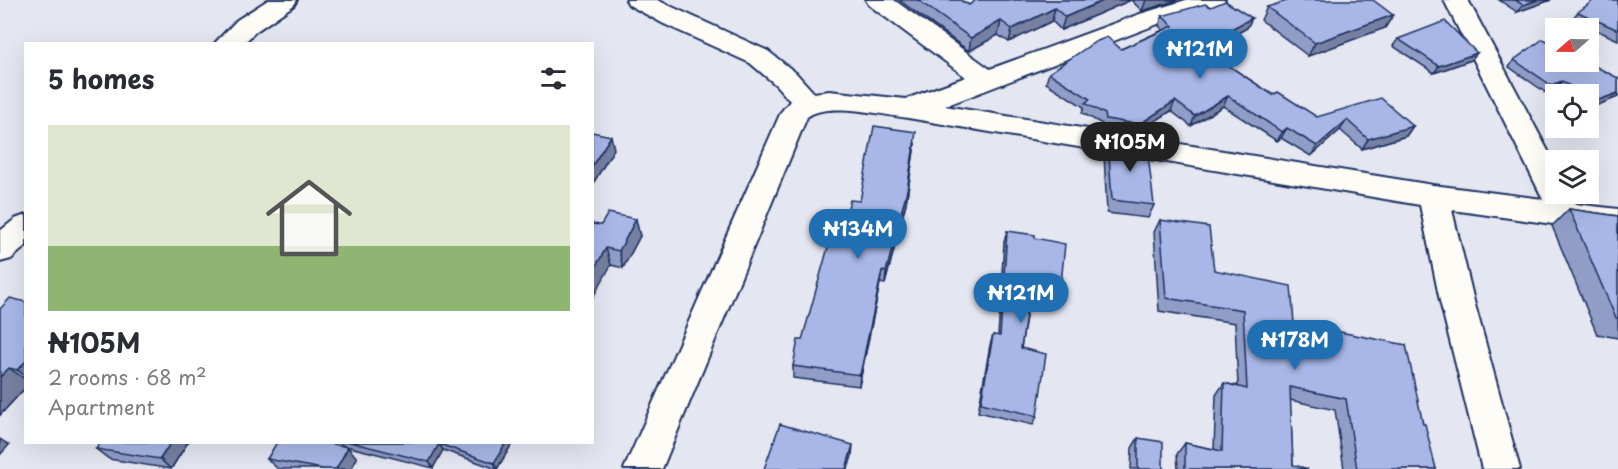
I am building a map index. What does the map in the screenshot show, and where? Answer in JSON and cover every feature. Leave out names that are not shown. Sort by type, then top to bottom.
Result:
[{"type":"street","points":[[249,0],[279,3]]},
{"type":"street","points":[[638,0],[672,19],[759,57],[786,79],[807,103]]},
{"type":"street","points":[[878,0],[988,80]]},
{"type":"street","points":[[908,109],[1149,20],[1213,0]]},
{"type":"street","points":[[1456,0],[1564,213]]},
{"type":"street","points":[[229,42],[246,26],[279,3]]},
{"type":"street","points":[[643,469],[795,112],[807,103],[829,100],[908,109],[1433,196],[1618,221]]},
{"type":"street","points":[[1433,196],[1457,301],[1501,469]]},
{"type":"street","points":[[0,250],[24,229]]},
{"type":"building","points":[[918,0],[960,0],[969,5],[976,0],[1105,0],[1065,17],[1055,8],[1012,29],[1001,21],[971,38]]},
{"type":"building","points":[[1290,0],[1373,0],[1393,15],[1315,43],[1267,7]]},
{"type":"building","points":[[1515,0],[1537,0],[1523,5]]},
{"type":"building","points":[[1594,0],[1618,0],[1618,30],[1599,21],[1599,18],[1591,18],[1578,12]]},
{"type":"building","points":[[1225,1],[1252,18],[1199,46],[1273,95],[1278,92],[1317,117],[1381,98],[1413,126],[1368,139],[1347,120],[1317,146],[1287,128],[1282,132],[1228,96],[1195,116],[1175,101],[1143,122],[1143,125],[1106,119],[1105,114],[1085,103],[1090,99],[1049,73],[1095,42],[1107,37],[1121,49],[1173,26],[1162,16],[1205,4],[1211,7]]},
{"type":"building","points":[[1445,21],[1477,53],[1439,66],[1398,39]]},
{"type":"building","points":[[1543,39],[1545,40],[1545,72],[1599,72],[1599,68],[1618,78],[1618,93],[1599,100],[1599,84],[1567,84],[1562,81],[1550,84],[1514,60]]},
{"type":"building","points":[[874,126],[916,132],[907,190],[886,272],[882,271],[860,375],[793,366],[798,340],[802,340],[832,233],[841,234],[850,200],[860,201]]},
{"type":"building","points":[[594,132],[611,136],[594,163]]},
{"type":"building","points":[[1108,140],[1147,147],[1154,205],[1112,200]]},
{"type":"building","points":[[1569,209],[1618,216],[1618,318],[1616,318]]},
{"type":"building","points":[[608,213],[636,219],[619,251],[606,248],[594,269],[594,224],[601,225]]},
{"type":"building","points":[[1160,220],[1209,227],[1214,270],[1291,286],[1294,323],[1406,345],[1423,424],[1425,424],[1436,469],[1357,469],[1346,399],[1290,387],[1293,465],[1308,469],[1185,469],[1185,443],[1222,451],[1224,383],[1247,389],[1243,310],[1166,298]]},
{"type":"building","points":[[1007,231],[1035,235],[1035,238],[1065,244],[1060,293],[1033,287],[1032,301],[1028,301],[1021,348],[1046,354],[1037,416],[981,403],[993,335],[1000,336]]},
{"type":"building","points":[[10,298],[24,302],[24,363],[17,370],[9,368],[0,377],[0,309]]},
{"type":"building","points":[[780,424],[853,445],[846,469],[764,469]]},
{"type":"building","points":[[1138,438],[1163,442],[1163,469],[1138,469]]},
{"type":"building","points":[[100,444],[170,444],[160,459],[96,449]]},
{"type":"building","points":[[276,444],[333,444],[348,447],[336,469],[323,469],[267,459]]},
{"type":"building","points":[[358,444],[439,444],[429,462]]},
{"type":"building","points":[[439,444],[505,444],[494,463]]}]
